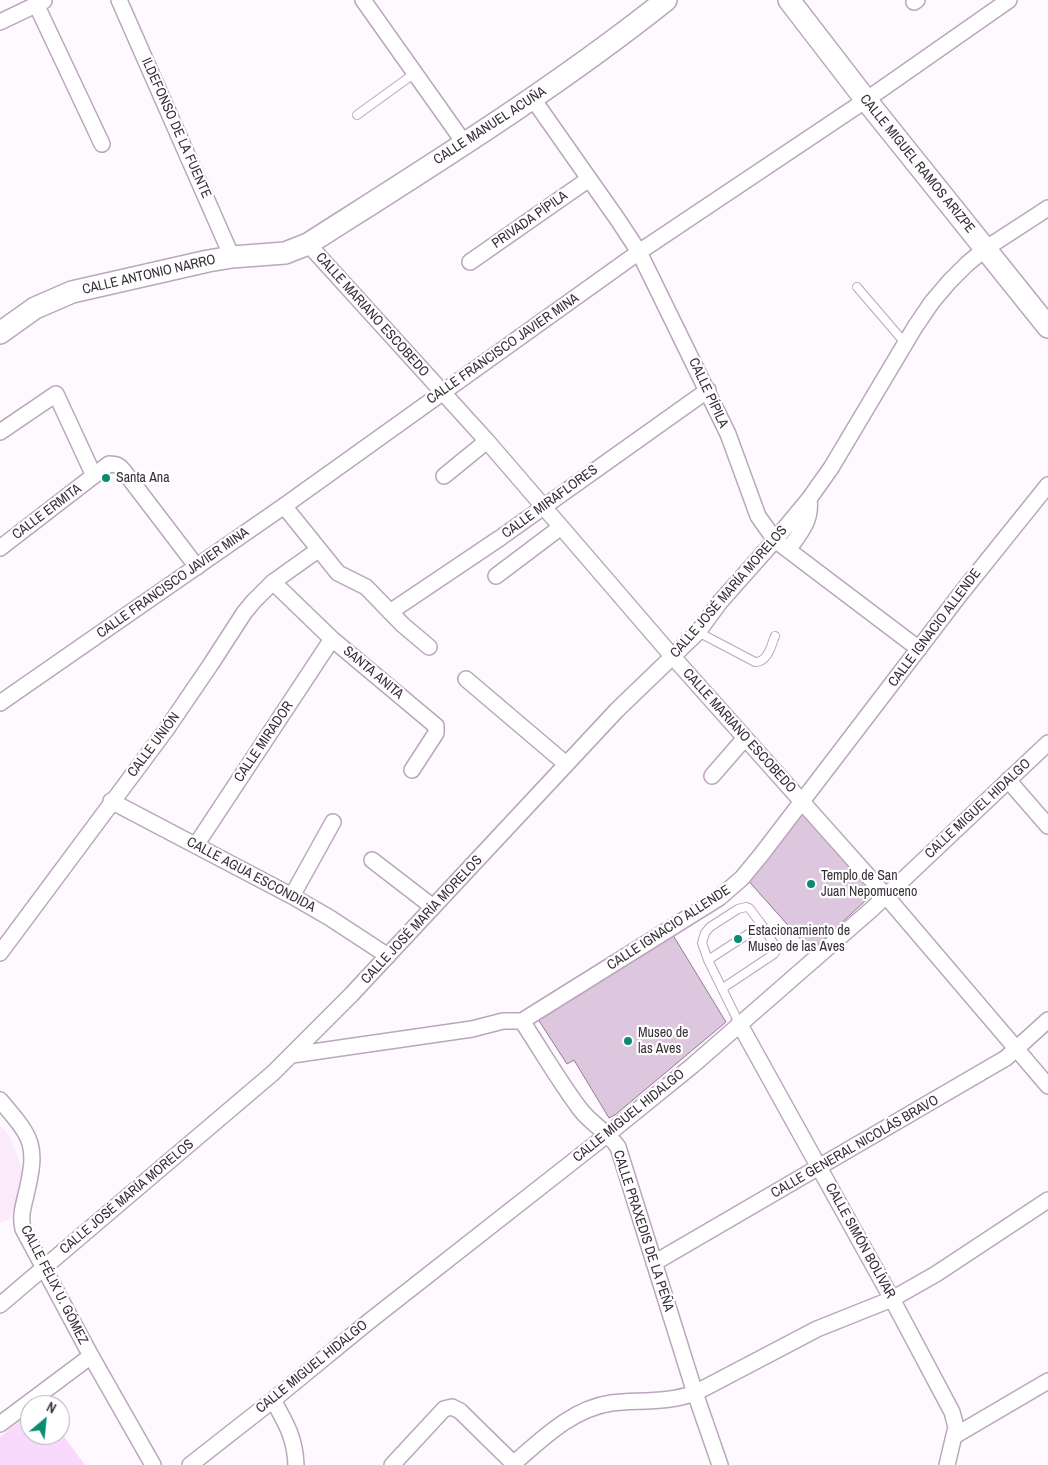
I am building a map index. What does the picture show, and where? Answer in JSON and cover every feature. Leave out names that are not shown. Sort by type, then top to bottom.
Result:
[{"type":"main road","name":"CALLE MANUEL ACUÑA","points":[[308,244],[533,99],[614,41],[666,0]]},
{"type":"main road","name":"CALLE MIGUEL RAMOS ARIZPE","points":[[789,0],[866,100],[1048,327]]},
{"type":"main road","name":"CALLE ANTONIO NARRO","points":[[0,333],[35,308],[72,292],[232,256],[285,254],[308,244]]},
{"type":"street","name":"ILDEFONSO DE LA FUENTE","points":[[119,0],[232,256]]},
{"type":"street","points":[[363,0],[465,144]]},
{"type":"street","name":"CALLE FRANCISCO JAVIER MINA","points":[[0,703],[284,506],[639,252],[866,100],[1009,0]]},
{"type":"street","points":[[0,22],[41,2],[102,144]]},
{"type":"street","name":"CALLE PÍPILA","points":[[533,99],[639,252],[728,434],[758,516],[775,540],[918,650]]},
{"type":"street","name":"PRIVADA PÍPILA","points":[[470,262],[589,179]]},
{"type":"street","name":"CALLE JOSÉ MARÍA MORELOS","points":[[0,1305],[292,1055],[388,956],[617,710],[698,632],[720,602],[809,500],[836,460],[905,343],[932,302],[967,264],[985,249],[1048,208]]},
{"type":"street","name":"CALLE MARIANO ESCOBEDO","points":[[308,244],[487,442],[673,657],[886,896],[1048,1086]]},
{"type":"street","name":"CALLE MIRAFLORES","points":[[390,612],[483,549],[708,390]]},
{"type":"street","name":"CALLE ERMITA","points":[[0,432],[56,394],[94,476]]},
{"type":"street","points":[[444,476],[487,442]]},
{"type":"street","name":"CALLE ERMITA","points":[[0,548],[109,464],[119,465],[197,566]]},
{"type":"street","name":"CALLE IGNACIO ALLENDE","points":[[292,1055],[472,1029],[503,1022],[522,1021],[719,898],[742,878],[990,557],[1048,486]]},
{"type":"street","name":"CALLE JOSÉ MARÍA MORELOS","points":[[788,550],[804,527],[810,511],[809,500]]},
{"type":"street","points":[[284,506],[338,573],[366,587],[390,612],[429,647]]},
{"type":"street","points":[[496,576],[561,527]]},
{"type":"street","name":"CALLE UNIÓN","points":[[0,953],[182,707],[244,613],[273,582],[318,550]]},
{"type":"street","name":"SANTA ANITA","points":[[273,582],[332,639],[437,728],[436,733],[412,770]]},
{"type":"street","name":"CALLE MIRADOR","points":[[196,845],[332,639]]},
{"type":"street","points":[[466,679],[566,764]]},
{"type":"street","points":[[712,776],[745,738]]},
{"type":"street","name":"CALLE MIGUEL HIDALGO","points":[[190,1465],[273,1400],[367,1322],[692,1066],[886,896],[1048,743]]},
{"type":"street","points":[[1008,780],[1048,826]]},
{"type":"street","name":"CALLE AGUA ESCONDIDA","points":[[111,802],[292,896],[388,956]]},
{"type":"street","points":[[292,896],[333,822]]},
{"type":"street","points":[[372,860],[433,907]]},
{"type":"street","name":"CALLE GENERAL NICOLÁS BRAVO","points":[[654,1263],[1006,1058],[1048,1020]]},
{"type":"street","name":"CALLE PRAXEDIS DE LA PEÑA","points":[[522,1021],[579,1108],[593,1124],[608,1134],[621,1154],[694,1393],[720,1465]]},
{"type":"street","name":"CALLE SIMÓN BOLÍVAR","points":[[739,1023],[892,1299],[952,1412],[955,1420],[956,1435],[947,1465]]},
{"type":"street","name":"CALLE FÉLIX U. GÓMEZ","points":[[0,1100],[20,1123],[28,1135],[31,1145],[32,1168],[21,1220],[23,1229],[91,1356],[153,1465]]},
{"type":"street","points":[[392,1465],[444,1409],[452,1406],[460,1411],[513,1464],[563,1422],[585,1410],[611,1403],[680,1399],[706,1389],[817,1329],[892,1299],[936,1274],[1048,1200]]},
{"type":"street","points":[[0,1424],[91,1356]]},
{"type":"street","points":[[956,1435],[1048,1381]]},
{"type":"street","points":[[273,1400],[290,1431],[296,1465]]},
{"type":"lane","points":[[357,115],[415,73]]},
{"type":"lane","points":[[857,287],[905,343]]},
{"type":"lane","points":[[698,632],[755,662],[759,662],[766,656],[775,636]]},
{"type":"lane","points":[[722,988],[776,952],[777,946],[749,908],[742,907],[707,929],[702,943],[708,960],[739,1023]]},
{"type":"lane","points":[[697,912],[707,929]]},
{"type":"lane","points":[[708,960],[762,925]]},
{"type":"shaded area","points":[[0,1125],[9,1135],[24,1176],[10,1219],[0,1223]]},
{"type":"shaded area","points":[[20,1420],[20,1445],[70,1445],[85,1465],[0,1465],[0,1437]]},
{"type":"building","name":"Templo de San Juan Nepomuceno","points":[[797,804],[877,890],[811,951],[745,877]]},
{"type":"building","name":"Museo de las Aves","points":[[668,927],[726,1022],[609,1118],[574,1060],[567,1064],[532,1010]]},
{"type":"place","name":"Santa Ana","points":[[106,478]]},
{"type":"place","name":"Templo de San Juan Nepomuceno","points":[[811,884]]},
{"type":"place","name":"Estacionamiento de Museo de las Aves","points":[[738,939]]},
{"type":"place","name":"Museo de las Aves","points":[[628,1041]]}]
